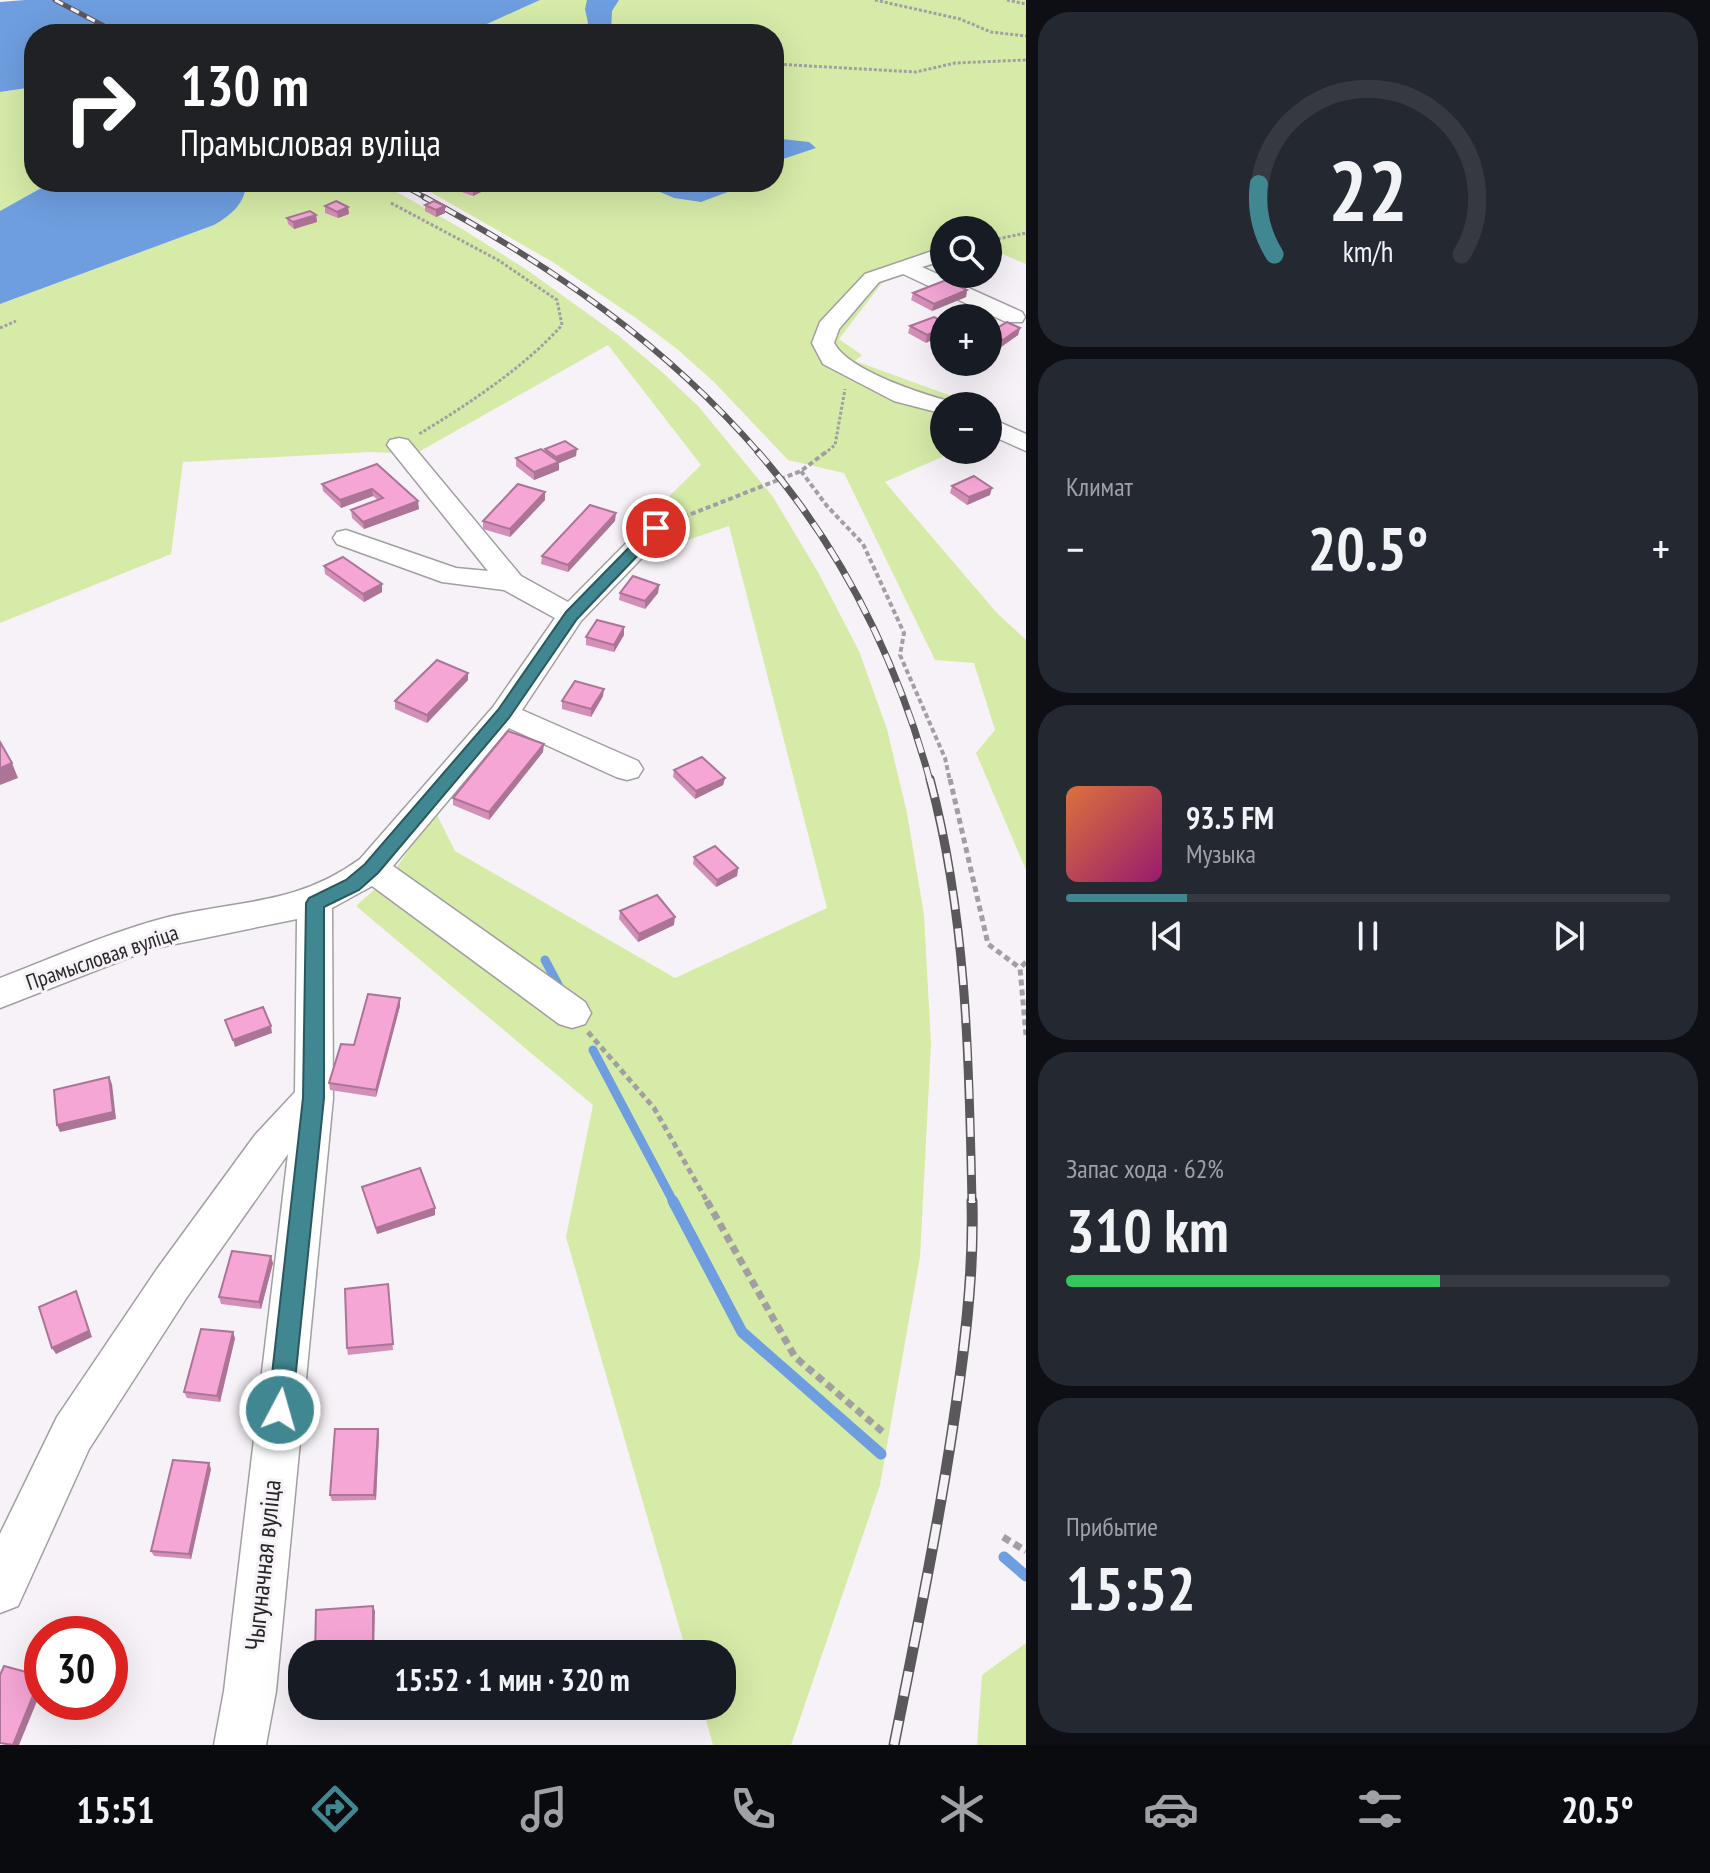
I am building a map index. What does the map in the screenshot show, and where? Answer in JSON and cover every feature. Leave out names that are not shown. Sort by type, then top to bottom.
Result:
[{"type":"street","points":[[930,258],[872,278],[828,327],[823,343],[831,359],[902,396],[930,403]]},
{"type":"street","points":[[904,267],[1014,317]]},
{"type":"street","points":[[1002,431],[1026,444]]},
{"type":"street","points":[[399,445],[511,582],[571,615]]},
{"type":"street","name":"Прамысловая вуліца","points":[[2,985],[166,932],[315,903],[353,885],[372,868],[504,714],[571,615],[656,528]]},
{"type":"street","points":[[346,538],[452,576],[511,582]]},
{"type":"street","points":[[504,714],[627,769]]},
{"type":"street","points":[[372,868],[572,1013]]},
{"type":"street","name":"Чыгуначная вуліца","points":[[240,1745],[250,1691],[314,1098],[315,903]]},
{"type":"street","points":[[0,1588],[73,1433],[172,1283],[269,1147],[314,1098]]},
{"type":"path","points":[[875,0],[960,19],[991,32],[1026,36]]},
{"type":"path","points":[[1007,0],[1026,4]]},
{"type":"path","points":[[784,65],[916,72],[955,63],[1026,60]]},
{"type":"path","points":[[391,203],[498,260],[557,300],[562,325],[549,340],[459,410],[399,445]]},
{"type":"path","points":[[1002,238],[1026,233]]},
{"type":"path","points":[[0,328],[16,321]]},
{"type":"path","points":[[656,528],[801,471],[835,445],[849,368]]},
{"type":"path","points":[[801,471],[827,506],[863,544],[904,633],[900,655],[945,758],[988,944],[1020,968],[1026,1035]]},
{"type":"path","points":[[1020,968],[1026,962]]},
{"type":"path","points":[[572,1013],[654,1108],[795,1357],[884,1433]]},
{"type":"path","points":[[1003,1537],[1026,1551]]},
{"type":"green space","points":[[540,0],[1026,0],[1026,264],[1002,254],[1002,216],[930,216],[930,267],[882,283],[839,339],[862,355],[855,361],[940,392],[930,392],[930,462],[885,482],[996,612],[1026,640],[1026,870],[976,753],[995,730],[974,663],[935,660],[844,473],[788,460],[714,382],[636,318],[551,261],[430,192],[784,192],[784,24],[487,24]]},
{"type":"green space","points":[[24,88],[24,192],[34,192],[0,211],[0,92]]},
{"type":"green space","points":[[242,192],[397,192],[527,270],[619,336],[662,372],[699,407],[773,497],[818,572],[859,651],[887,729],[907,813],[924,915],[931,1044],[920,1257],[880,1485],[791,1745],[713,1745],[706,1720],[736,1720],[736,1640],[683,1640],[566,1237],[593,1105],[356,906],[393,873],[435,811],[455,851],[675,978],[827,908],[729,526],[655,551],[624,541],[701,465],[608,345],[415,454],[370,452],[183,462],[171,554],[0,623],[0,304],[214,225]]},
{"type":"green space","points":[[1026,1643],[1026,1745],[977,1745],[982,1675]]},
{"type":"water","points":[[540,0],[487,24],[24,24],[24,88],[0,92],[0,2]]},
{"type":"water","points":[[587,0],[619,0],[612,11],[611,24],[587,24]]},
{"type":"water","points":[[784,139],[809,142],[816,148],[784,159]]},
{"type":"water","points":[[34,192],[244,192],[236,208],[214,225],[0,304],[0,211]]},
{"type":"water","points":[[660,192],[728,192],[701,202],[674,198]]},
{"type":"building","points":[[336,201],[348,207],[337,212],[325,206]]},
{"type":"building","points":[[434,201],[445,206],[436,210],[425,205]]},
{"type":"building","points":[[310,211],[316,215],[293,222],[287,218]]},
{"type":"building","points":[[930,286],[967,290],[934,304],[913,293]]},
{"type":"building","points":[[930,318],[930,334],[927,335],[910,326]]},
{"type":"building","points":[[1007,322],[1020,328],[1003,340],[1002,325]]},
{"type":"building","points":[[565,441],[577,449],[556,457],[545,449]]},
{"type":"building","points":[[541,449],[559,462],[534,472],[516,458]]},
{"type":"building","points":[[377,464],[418,501],[363,522],[351,510],[383,498],[372,489],[340,500],[322,484]]},
{"type":"building","points":[[974,476],[992,488],[969,497],[952,486]]},
{"type":"building","points":[[518,484],[545,492],[510,529],[483,521]]},
{"type":"building","points":[[590,505],[616,513],[568,565],[542,556]]},
{"type":"building","points":[[343,557],[382,584],[363,594],[324,566]]},
{"type":"building","points":[[633,576],[659,585],[645,601],[620,593]]},
{"type":"building","points":[[597,620],[624,627],[614,645],[586,637]]},
{"type":"building","points":[[437,660],[468,673],[427,715],[395,701]]},
{"type":"building","points":[[575,681],[604,689],[591,709],[562,701]]},
{"type":"building","points":[[508,731],[544,744],[489,812],[453,798]]},
{"type":"building","points":[[0,742],[12,763],[0,768]]},
{"type":"building","points":[[702,757],[725,778],[696,791],[674,770]]},
{"type":"building","points":[[715,846],[738,868],[717,880],[694,857]]},
{"type":"building","points":[[657,895],[675,917],[639,934],[620,911]]},
{"type":"building","points":[[368,994],[400,998],[376,1090],[329,1083],[341,1044],[354,1045]]},
{"type":"building","points":[[263,1007],[271,1026],[233,1040],[225,1020]]},
{"type":"building","points":[[109,1077],[113,1112],[57,1125],[54,1090]]},
{"type":"building","points":[[420,1168],[435,1208],[376,1228],[362,1187]]},
{"type":"building","points":[[232,1251],[271,1256],[259,1302],[219,1297]]},
{"type":"building","points":[[388,1284],[393,1344],[347,1348],[345,1289]]},
{"type":"building","points":[[76,1291],[89,1331],[52,1348],[39,1307]]},
{"type":"building","points":[[201,1329],[233,1332],[217,1396],[184,1392]]},
{"type":"building","points":[[335,1429],[378,1429],[374,1495],[330,1495]]},
{"type":"building","points":[[173,1460],[209,1463],[189,1554],[151,1551]]},
{"type":"building","points":[[373,1606],[373,1640],[315,1640],[316,1610]]},
{"type":"building","points":[[4,1666],[24,1671],[24,1718],[13,1745],[0,1743],[0,1675]]},
{"type":"waterway","points":[[545,960],[561,990]]},
{"type":"waterway","points":[[593,1050],[674,1203]]},
{"type":"waterway","points":[[673,1201],[742,1332],[881,1454]]},
{"type":"waterway","points":[[1004,1557],[1026,1576]]},
{"type":"railway","points":[[55,0],[100,24]]},
{"type":"railway","points":[[415,192],[428,199]]},
{"type":"railway","points":[[424,197],[517,250],[604,310],[685,377],[760,454]]},
{"type":"railway","points":[[758,452],[815,526],[863,607],[901,692],[930,781]]},
{"type":"railway","points":[[930,779],[952,884],[959,937],[967,1043],[972,1203]]},
{"type":"railway","points":[[894,1745],[933,1546],[957,1398],[970,1286],[972,1203]]},
{"type":"route","points":[[280,1410],[314,1098],[315,903],[353,885],[372,868],[504,714],[571,615],[656,528]]}]
